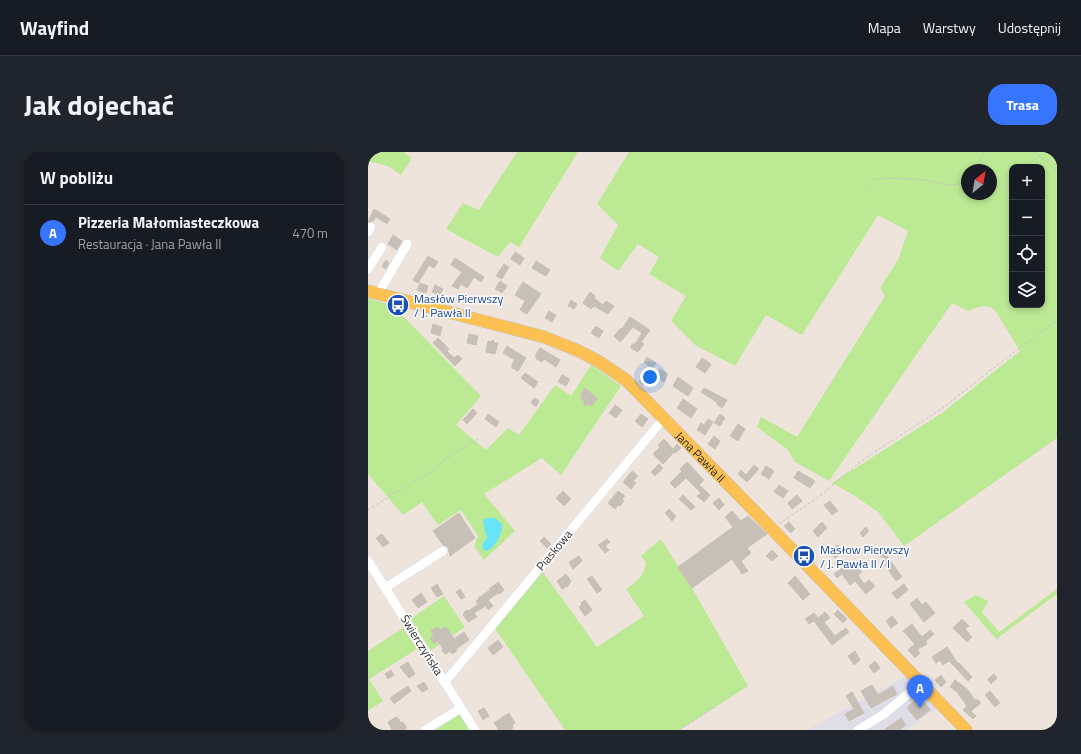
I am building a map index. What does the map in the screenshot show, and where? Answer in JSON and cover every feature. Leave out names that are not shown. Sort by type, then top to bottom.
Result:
[{"type":"main road","name":"Jana Pawła II","points":[[373,293],[544,337],[579,351],[598,361],[626,380],[966,730]]},
{"type":"street","points":[[373,293],[407,244]]},
{"type":"street","points":[[368,269],[382,247]]},
{"type":"street","name":"Piaskowa","points":[[445,682],[664,418]]},
{"type":"street","points":[[385,588],[443,551]]},
{"type":"street","name":"Świerczyńska","points":[[368,561],[475,730]]},
{"type":"street","points":[[858,730],[884,714],[921,683]]},
{"type":"street","points":[[425,730],[461,708]]},
{"type":"path","points":[[979,164],[984,152]]},
{"type":"path","points":[[1034,152],[1057,172]]},
{"type":"path","points":[[867,186],[874,179],[891,178],[926,180],[949,186],[961,184]]},
{"type":"path","points":[[773,530],[786,519],[820,496],[867,457],[940,410],[1022,346],[1057,321]]},
{"type":"path","points":[[368,510],[430,472],[454,453],[478,439]]},
{"type":"path","points":[[679,730],[717,706]]},
{"type":"shaded area","points":[[908,675],[938,707],[907,730],[807,730]]},
{"type":"green space","points":[[368,152],[404,152],[412,158],[401,175],[388,166],[368,161]]},
{"type":"green space","points":[[517,152],[578,152],[519,247],[510,242],[498,257],[446,229],[463,203],[479,210]]},
{"type":"green space","points":[[629,152],[1057,152],[1057,438],[904,546],[878,512],[855,496],[832,483],[942,413],[1020,351],[995,310],[985,306],[968,311],[952,303],[829,481],[795,462],[788,450],[757,427],[761,417],[797,437],[885,296],[880,288],[898,260],[908,231],[878,215],[802,335],[766,315],[735,366],[695,345],[671,321],[686,296],[649,274],[659,257],[638,244],[618,271],[600,258],[618,225],[597,204]]},
{"type":"green space","points":[[368,298],[393,306],[481,396],[456,425],[486,450],[508,428],[519,435],[555,385],[571,396],[591,365],[621,386],[561,475],[542,458],[484,494],[515,531],[484,560],[474,546],[478,536],[461,510],[438,525],[422,502],[403,515],[368,474]]},
{"type":"green space","points":[[661,539],[692,588],[748,686],[679,730],[565,730],[494,627],[542,571],[597,647],[644,616],[626,589],[637,581],[644,572],[646,563],[641,556]]},
{"type":"green space","points":[[1057,589],[1057,594],[997,640],[964,602],[976,595],[988,601],[982,612],[999,632]]},
{"type":"green space","points":[[444,596],[465,627],[430,651],[409,620]]},
{"type":"green space","points":[[403,628],[417,649],[369,679],[383,701],[368,711],[368,651]]},
{"type":"green space","points":[[459,712],[471,730],[430,730]]},
{"type":"water","points":[[485,518],[495,518],[502,524],[498,539],[487,551],[483,550],[482,546],[487,538],[483,522]]},
{"type":"building","points":[[374,209],[390,219],[387,224],[376,217],[373,221],[368,222]]},
{"type":"building","points":[[393,235],[402,241],[397,250],[388,244]]},
{"type":"building","points":[[515,252],[524,258],[520,265],[511,259]]},
{"type":"building","points":[[428,256],[438,262],[434,268],[429,265],[418,283],[413,280]]},
{"type":"building","points":[[455,258],[484,277],[481,282],[474,277],[467,288],[461,284],[458,289],[452,286],[462,272],[451,265]]},
{"type":"building","points":[[386,260],[389,263],[386,269],[382,266]]},
{"type":"building","points":[[536,261],[550,270],[546,276],[532,268]]},
{"type":"building","points":[[504,264],[509,267],[502,279],[496,276]]},
{"type":"building","points":[[500,281],[507,286],[502,293],[495,289]]},
{"type":"building","points":[[523,282],[541,294],[527,314],[520,310],[525,301],[515,295]]},
{"type":"building","points":[[420,283],[428,286],[426,293],[417,290]]},
{"type":"building","points":[[435,285],[443,289],[440,296],[432,292]]},
{"type":"building","points":[[590,292],[595,296],[594,298],[603,305],[606,301],[614,306],[608,314],[594,306],[591,309],[583,303]]},
{"type":"building","points":[[460,295],[467,297],[466,302],[459,300]]},
{"type":"building","points":[[571,300],[577,304],[574,309],[568,306]]},
{"type":"building","points":[[549,311],[556,315],[552,322],[545,318]]},
{"type":"building","points":[[630,317],[650,330],[641,342],[644,344],[638,352],[631,348],[631,346],[632,344],[635,344],[642,333],[633,327],[620,342],[614,336],[621,328],[622,329]]},
{"type":"building","points":[[433,324],[442,327],[440,336],[431,333]]},
{"type":"building","points":[[596,326],[603,331],[599,338],[591,333]]},
{"type":"building","points":[[469,334],[478,336],[476,345],[467,343]]},
{"type":"building","points":[[438,338],[449,349],[447,351],[454,358],[458,355],[462,359],[455,366],[433,343]]},
{"type":"building","points":[[493,340],[495,343],[498,343],[495,354],[486,352],[488,341],[491,342]]},
{"type":"building","points":[[507,346],[526,358],[518,371],[512,368],[512,364],[515,360],[503,353]]},
{"type":"building","points":[[540,348],[560,360],[556,367],[544,359],[542,362],[536,359],[537,357],[535,356]]},
{"type":"building","points":[[647,357],[656,363],[652,369],[644,362]]},
{"type":"building","points":[[702,358],[711,364],[705,373],[696,367]]},
{"type":"building","points":[[660,369],[668,374],[664,382],[655,376]]},
{"type":"building","points":[[525,373],[538,382],[534,388],[521,378]]},
{"type":"building","points":[[562,375],[570,379],[566,386],[558,382]]},
{"type":"building","points":[[644,377],[648,380],[643,385],[639,382]]},
{"type":"building","points":[[678,377],[693,388],[688,396],[673,386]]},
{"type":"building","points":[[585,388],[597,399],[591,406],[587,404],[584,406],[585,402],[581,399],[583,395],[581,394]]},
{"type":"building","points":[[704,388],[727,400],[722,408],[717,404],[718,403],[701,392]]},
{"type":"building","points":[[534,398],[539,401],[536,407],[531,403]]},
{"type":"building","points":[[683,399],[697,409],[691,418],[677,408]]},
{"type":"building","points":[[615,405],[622,410],[616,418],[609,413]]},
{"type":"building","points":[[473,409],[477,413],[467,424],[463,420]]},
{"type":"building","points":[[488,414],[499,422],[496,427],[485,419]]},
{"type":"building","points":[[641,414],[648,419],[642,427],[635,421]]},
{"type":"building","points":[[720,414],[725,418],[720,426],[714,423]]},
{"type":"building","points":[[708,419],[713,422],[705,435],[697,430],[701,423],[704,425]]},
{"type":"building","points":[[738,424],[745,429],[738,441],[730,436]]},
{"type":"building","points":[[714,436],[720,441],[715,449],[708,444]]},
{"type":"building","points":[[664,439],[673,449],[677,444],[681,448],[675,453],[674,452],[663,464],[653,454],[660,447],[658,445]]},
{"type":"building","points":[[687,462],[704,480],[699,485],[710,495],[704,502],[697,496],[701,493],[686,478],[675,488],[670,483],[682,471],[680,469]]},
{"type":"building","points":[[659,464],[663,468],[655,476],[651,472]]},
{"type":"building","points":[[754,465],[759,469],[747,482],[738,474],[741,470],[746,475]]},
{"type":"building","points":[[766,466],[774,471],[769,479],[761,474]]},
{"type":"building","points":[[632,471],[638,476],[633,481],[636,483],[631,489],[623,482]]},
{"type":"building","points":[[798,471],[815,481],[810,488],[794,478]]},
{"type":"building","points":[[779,485],[788,491],[783,498],[774,492]]},
{"type":"building","points":[[563,491],[571,499],[564,506],[556,498]]},
{"type":"building","points":[[618,491],[625,496],[622,499],[624,501],[615,509],[608,503]]},
{"type":"building","points":[[683,495],[695,507],[691,510],[679,499]]},
{"type":"building","points":[[797,495],[802,501],[792,509],[788,503]]},
{"type":"building","points":[[719,498],[724,505],[719,510],[713,503]]},
{"type":"building","points":[[830,501],[838,511],[832,515],[824,505]]},
{"type":"building","points":[[669,509],[676,516],[672,521],[665,513]]},
{"type":"building","points":[[732,511],[741,521],[748,516],[767,534],[747,548],[751,553],[741,561],[748,571],[742,574],[732,559],[692,588],[678,567],[733,527],[725,517]]},
{"type":"building","points":[[459,513],[475,538],[450,556],[448,547],[443,545],[433,531]]},
{"type":"building","points":[[789,522],[795,529],[791,533],[784,526]]},
{"type":"building","points":[[822,522],[827,528],[818,537],[813,531]]},
{"type":"building","points":[[866,527],[869,531],[863,537],[860,533]]},
{"type":"building","points":[[382,534],[389,543],[383,547],[376,538]]},
{"type":"building","points":[[544,537],[551,544],[547,548],[540,541]]},
{"type":"building","points":[[607,539],[610,542],[605,546],[609,550],[605,553],[598,545]]},
{"type":"building","points":[[838,545],[843,552],[835,558],[829,551]]},
{"type":"building","points":[[772,550],[778,556],[772,561],[766,556]]},
{"type":"building","points":[[887,550],[890,554],[887,556],[902,577],[896,581],[885,565],[887,563],[880,555]]},
{"type":"building","points":[[579,556],[582,561],[573,569],[569,562]]},
{"type":"building","points":[[854,562],[862,572],[858,575],[864,584],[869,580],[875,586],[866,594],[855,581],[850,585],[842,574],[837,578],[834,574],[842,568],[843,570]]},
{"type":"building","points":[[566,574],[571,581],[568,586],[562,589],[557,581]]},
{"type":"building","points":[[592,576],[602,590],[597,593],[587,579]]},
{"type":"building","points":[[795,576],[810,594],[803,600],[788,583]]},
{"type":"building","points":[[498,582],[504,590],[488,600],[493,606],[488,610],[486,606],[474,613],[477,617],[468,622],[463,615],[465,611],[470,610],[478,604],[476,601],[479,599],[478,598],[490,590],[489,589]]},
{"type":"building","points":[[437,584],[443,594],[437,597],[431,588]]},
{"type":"building","points":[[904,584],[908,590],[897,599],[892,593]]},
{"type":"building","points":[[460,589],[465,597],[461,599],[456,592]]},
{"type":"building","points":[[421,593],[427,602],[418,608],[412,600]]},
{"type":"building","points":[[917,598],[922,605],[926,602],[935,613],[924,622],[910,604]]},
{"type":"building","points":[[585,600],[592,610],[585,616],[579,607]]},
{"type":"building","points":[[838,610],[847,619],[843,623],[834,614]]},
{"type":"building","points":[[825,612],[830,618],[824,622],[835,636],[846,628],[849,632],[832,645],[814,621],[809,624],[805,619],[814,613],[818,618]]},
{"type":"building","points":[[892,616],[898,623],[891,628],[886,621]]},
{"type":"building","points":[[962,619],[969,626],[965,629],[972,637],[967,642],[953,628]]},
{"type":"building","points":[[912,624],[921,636],[930,630],[934,634],[926,641],[927,644],[917,650],[920,653],[915,658],[908,650],[915,644],[903,631]]},
{"type":"building","points":[[438,627],[440,630],[446,627],[454,639],[464,632],[469,640],[456,649],[457,651],[452,654],[450,651],[446,654],[442,651],[443,649],[438,641],[434,644],[430,638],[434,636],[431,631]]},
{"type":"building","points":[[498,640],[503,647],[493,655],[488,648]]},
{"type":"building","points":[[947,647],[958,664],[959,663],[972,677],[968,681],[949,661],[943,665],[940,660],[936,663],[932,657]]},
{"type":"building","points":[[855,651],[860,660],[854,665],[848,656]]},
{"type":"building","points":[[875,661],[880,668],[874,673],[869,666]]},
{"type":"building","points":[[408,662],[415,674],[409,678],[400,667]]},
{"type":"building","points":[[391,670],[394,675],[388,679],[385,674]]},
{"type":"building","points":[[994,674],[997,678],[991,684],[988,679]]},
{"type":"building","points":[[941,675],[946,682],[941,687],[935,680]]},
{"type":"building","points":[[955,680],[967,689],[975,700],[977,699],[981,703],[971,711],[976,716],[973,719],[963,710],[967,706],[957,692],[950,687]]},
{"type":"building","points":[[424,682],[428,689],[422,692],[417,686]]},
{"type":"building","points":[[872,685],[878,695],[893,686],[897,694],[871,708],[861,691]]},
{"type":"building","points":[[408,686],[411,691],[394,704],[390,698]]},
{"type":"building","points":[[990,691],[1000,703],[995,707],[985,695]]},
{"type":"building","points":[[852,692],[864,713],[849,721],[845,714],[854,709],[846,696]]},
{"type":"building","points":[[916,699],[922,705],[925,703],[930,710],[917,720],[907,708]]},
{"type":"building","points":[[484,708],[489,716],[483,720],[478,711]]},
{"type":"building","points":[[509,713],[515,723],[512,725],[513,728],[510,730],[499,730],[494,723]]},
{"type":"building","points":[[396,717],[401,723],[403,722],[407,728],[403,730],[392,730],[388,722]]},
{"type":"building","points":[[901,718],[906,725],[899,730],[884,730]]},
{"type":"place","name":"Masłów Pierwszy / J. Pawła II","points":[[398,305]]},
{"type":"place","name":"Masłow Pierwszy / J. Pawła II / I","points":[[804,556]]},
{"type":"place","name":"Pizzeria Małomiasteczkowa","points":[[920,708]]}]
